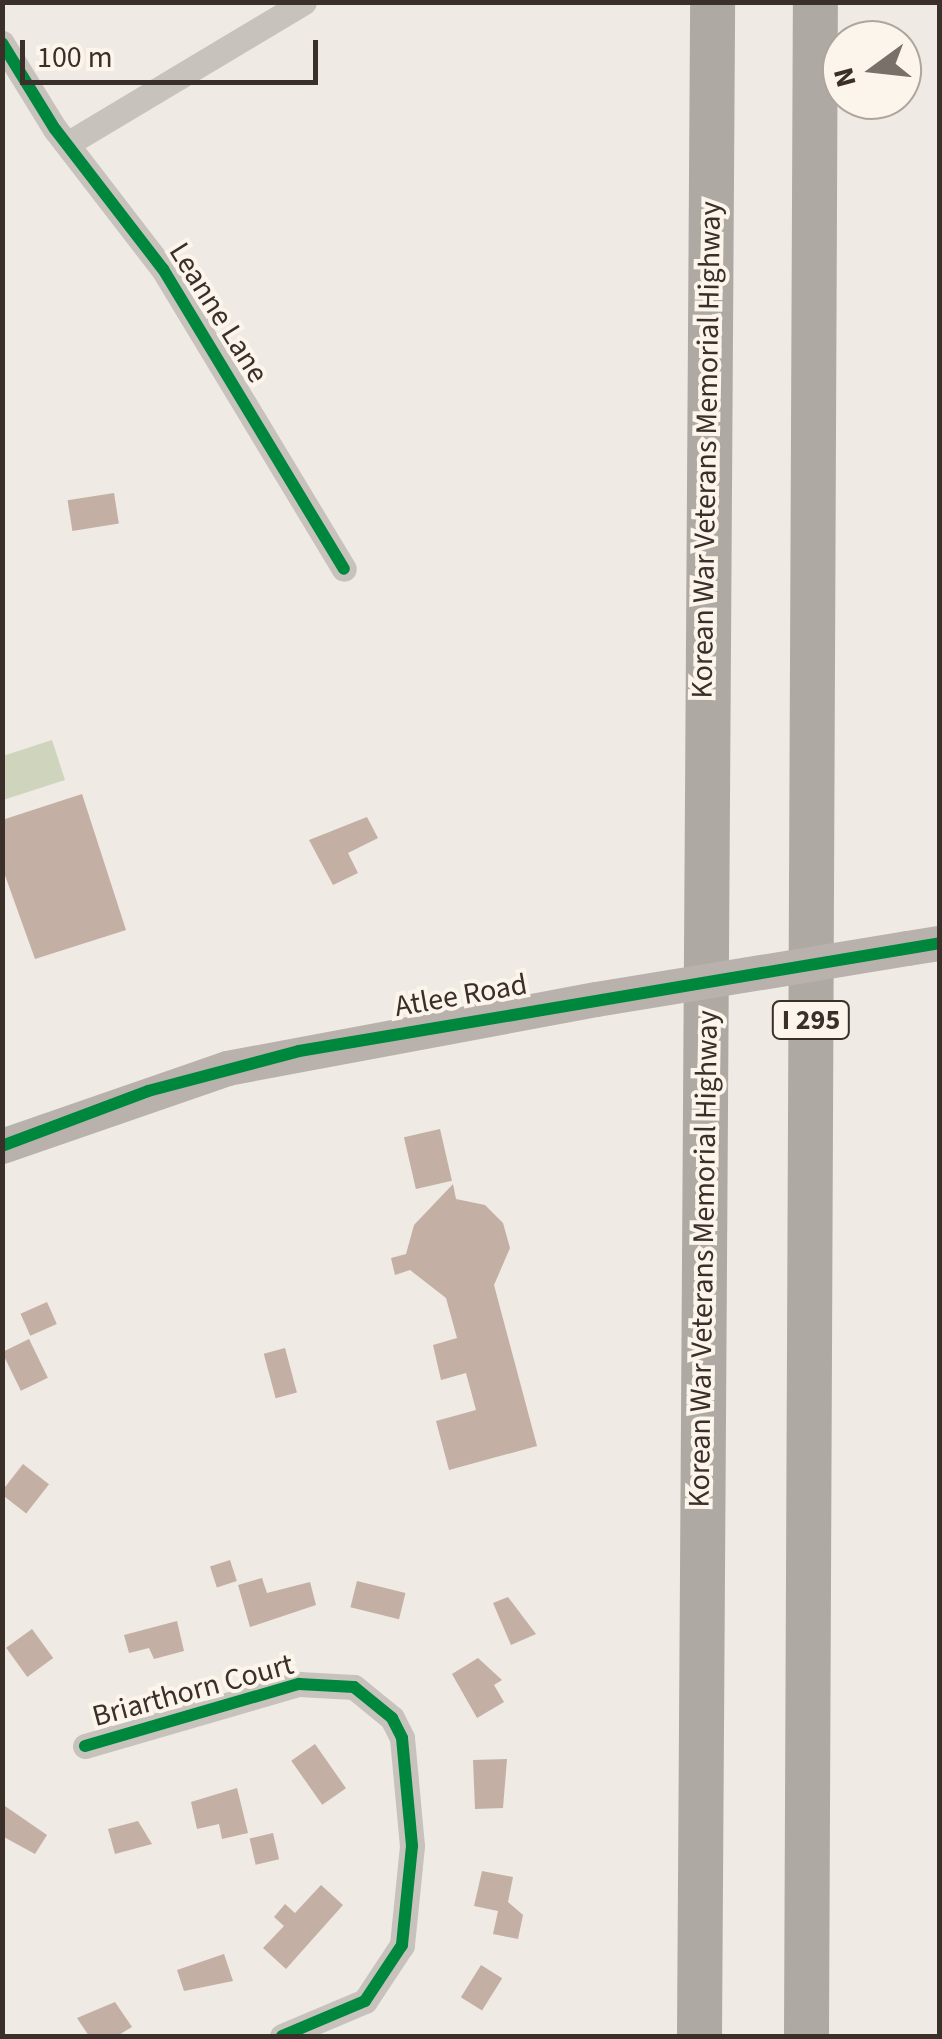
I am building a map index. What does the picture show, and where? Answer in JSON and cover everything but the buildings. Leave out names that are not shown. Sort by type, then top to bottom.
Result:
[{"type":"highway","name":"Korean War Veterans Memorial Highway","points":[[699,2036],[712,2]]},
{"type":"highway","name":"I 295","points":[[806,2036],[815,2]]},
{"type":"main road","name":"Atlee Road","points":[[2,1146],[227,1068],[596,999],[923,946]]},
{"type":"street","points":[[67,144],[304,2]]},
{"type":"street","name":"Leanne Lane","points":[[2,43],[67,144],[163,269],[344,569]]},
{"type":"street","name":"Briarthorn Court","points":[[85,1746],[299,1684],[354,1687],[392,1718],[402,1738],[411,1828],[402,1944],[365,2001],[282,2036]]},
{"type":"green space","points":[[52,740],[65,780],[3,800],[3,756]]},
{"type":"cycle path","points":[[2,43],[55,129],[163,269],[344,569]]},
{"type":"cycle path","points":[[2,1146],[148,1091],[299,1051],[940,943]]},
{"type":"cycle path","points":[[85,1746],[299,1684],[354,1687],[392,1718],[402,1738],[412,1846],[402,1945],[365,2001],[282,2036]]}]
